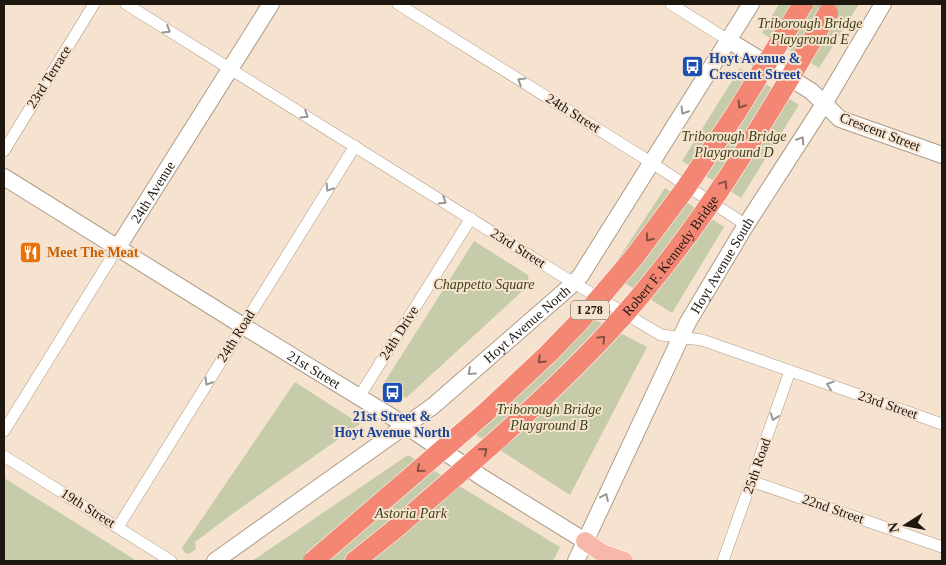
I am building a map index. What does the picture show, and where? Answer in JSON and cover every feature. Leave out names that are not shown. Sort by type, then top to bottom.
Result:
[{"type":"highway","name":"Robert F. Kennedy Bridge","points":[[313,561],[485,413],[579,322],[635,256],[685,189],[736,113],[804,4]]},
{"type":"highway","name":"Robert F. Kennedy Bridge","points":[[355,561],[395,529],[527,412],[573,369],[610,330],[661,270],[713,200],[761,127],[832,7]]},
{"type":"main road","name":"24th Avenue","points":[[118,247],[271,4]]},
{"type":"main road","name":"Hoyt Avenue North","points":[[215,561],[433,406],[582,275],[751,4]]},
{"type":"main road","name":"Hoyt Avenue South","points":[[576,561],[688,322],[746,225],[824,104],[883,4]]},
{"type":"main road","name":"Crescent Street","points":[[728,40],[811,91],[840,119],[942,156]]},
{"type":"main road","name":"21st Street","points":[[4,177],[405,425],[483,478],[602,553],[624,561]]},
{"type":"street","name":"23rd Terrace","points":[[4,151],[94,4]]},
{"type":"street","name":"23rd Street","points":[[126,4],[574,283],[662,335],[702,340],[942,424]]},
{"type":"street","name":"24th Street","points":[[398,4],[652,163],[746,225]]},
{"type":"street","name":"Crescent Street","points":[[671,4],[728,40]]},
{"type":"street","name":"24th Road","points":[[118,527],[355,146]]},
{"type":"street","name":"24th Drive","points":[[359,397],[470,218]]},
{"type":"street","name":"24th Avenue","points":[[4,431],[118,247]]},
{"type":"street","name":"25th Road","points":[[723,561],[790,371]]},
{"type":"street","name":"19th Street","points":[[4,456],[171,561]]},
{"type":"street","name":"22nd Street","points":[[752,481],[942,547]]},
{"type":"green space","name":"Triborough Bridge Playground E","points":[[779,4],[859,4],[819,68],[762,33]]},
{"type":"green space","name":"Triborough Bridge Playground D","points":[[740,68],[799,105],[741,198],[682,161]]},
{"type":"green space","points":[[665,188],[724,227],[672,313],[609,273]]},
{"type":"green space","name":"Chappetto Square","points":[[474,241],[528,275],[529,285],[406,398],[384,383]]},
{"type":"green space","name":"Triborough Bridge Playground B","points":[[584,314],[647,347],[570,495],[459,424]]},
{"type":"green space","points":[[295,382],[360,424],[235,512],[195,542],[196,549],[189,554],[185,553],[182,548]]},
{"type":"green space","name":"Astoria Park","points":[[408,455],[560,547],[553,561],[252,561]]},
{"type":"green space","points":[[4,478],[137,561],[4,561]]},
{"type":"place","name":"Hoyt Avenue & Crescent Street","points":[[693,66]]},
{"type":"place","name":"Meet The Meat","points":[[31,252]]},
{"type":"place","name":"21st Street & Hoyt Avenue North","points":[[392,393]]}]
